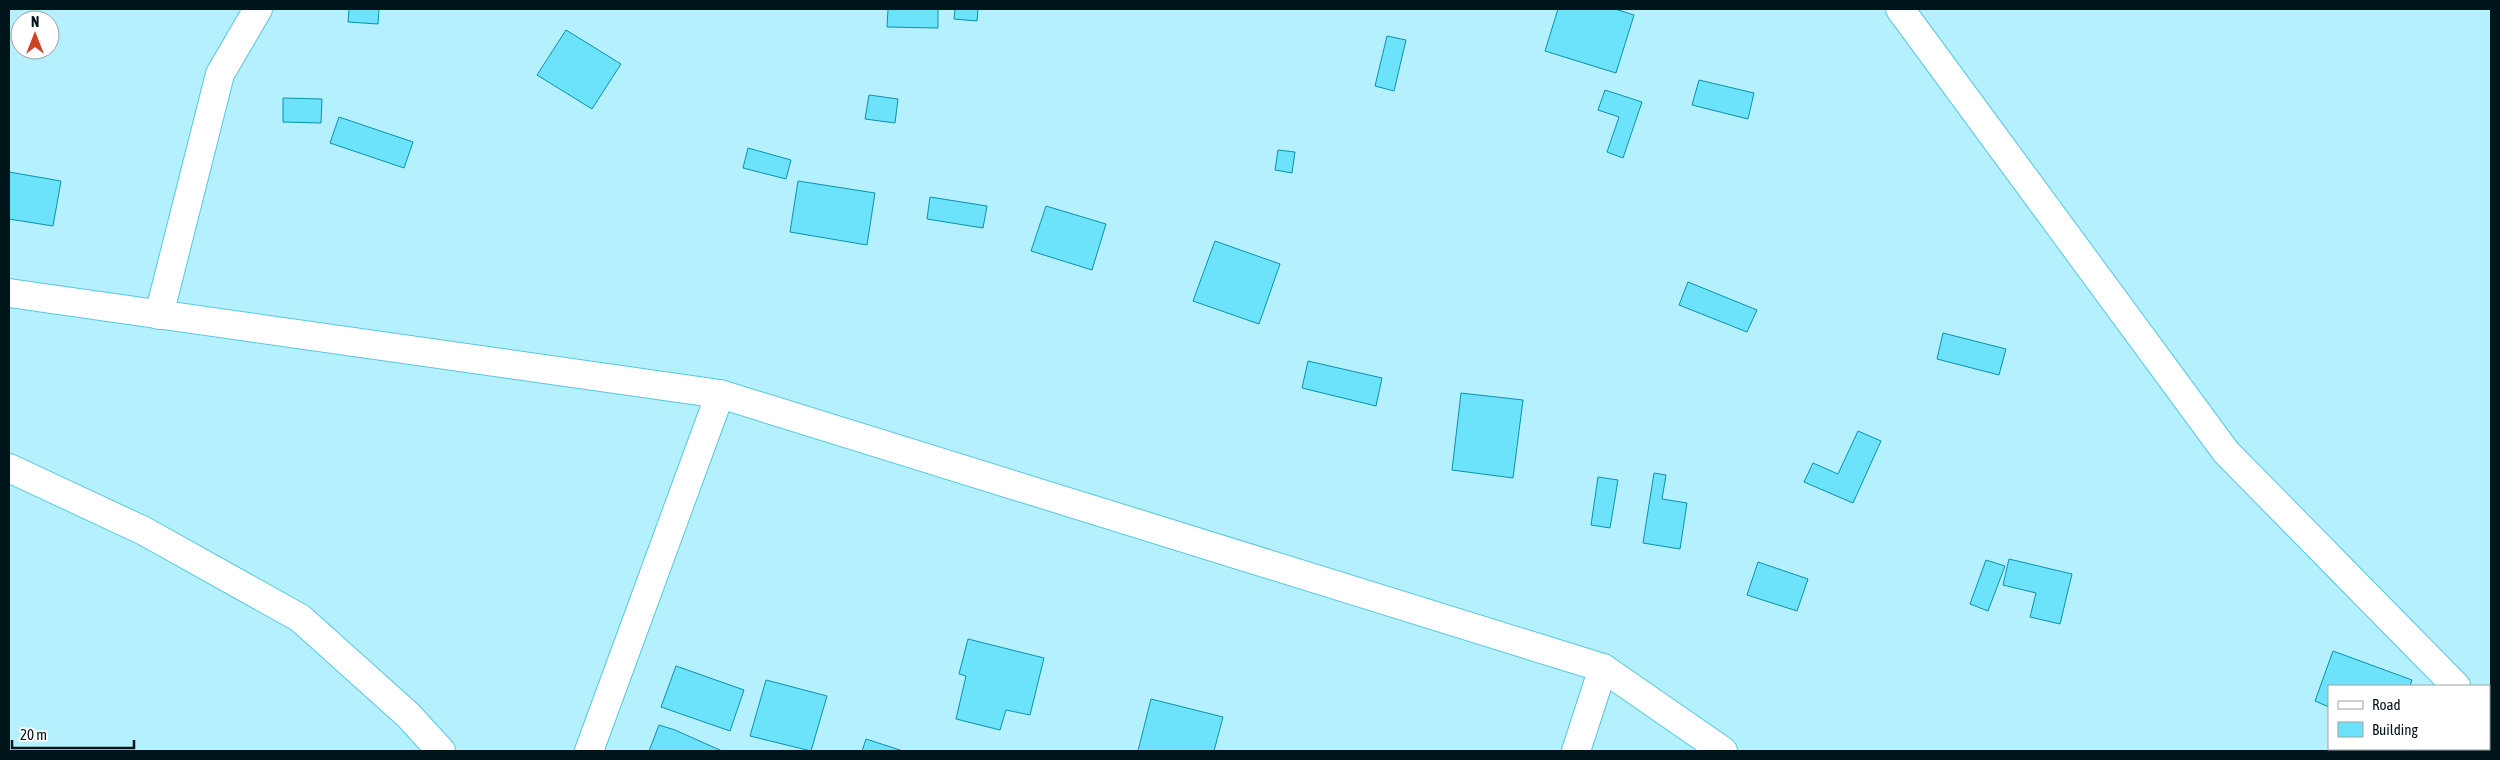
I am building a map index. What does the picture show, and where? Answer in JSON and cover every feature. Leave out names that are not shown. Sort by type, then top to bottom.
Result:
[{"type":"street","points":[[159,315],[220,74],[258,9]]},
{"type":"street","points":[[1900,9],[2226,452],[2455,685]]},
{"type":"street","points":[[9,293],[720,394],[1603,668],[1723,751]]},
{"type":"street","points":[[589,751],[720,394]]},
{"type":"street","points":[[9,468],[144,531],[300,618],[408,715],[441,751]]},
{"type":"street","points":[[1576,751],[1603,668]]},
{"type":"building","points":[[349,9],[379,9],[378,24],[348,22]]},
{"type":"building","points":[[888,9],[938,9],[938,28],[887,27]]},
{"type":"building","points":[[955,9],[978,9],[977,21],[954,19]]},
{"type":"building","points":[[1558,9],[1615,9],[1634,15],[1616,73],[1545,51]]},
{"type":"building","points":[[566,30],[621,64],[592,109],[537,75]]},
{"type":"building","points":[[1387,36],[1406,40],[1394,91],[1375,86]]},
{"type":"building","points":[[1699,80],[1754,93],[1748,119],[1692,105]]},
{"type":"building","points":[[1605,90],[1642,102],[1623,158],[1607,152],[1619,117],[1598,110]]},
{"type":"building","points":[[869,95],[898,99],[895,123],[865,119]]},
{"type":"building","points":[[283,98],[322,99],[321,123],[283,122]]},
{"type":"building","points":[[339,117],[413,142],[404,168],[330,143]]},
{"type":"building","points":[[748,148],[791,160],[786,179],[743,168]]},
{"type":"building","points":[[1278,150],[1295,152],[1292,173],[1275,170]]},
{"type":"building","points":[[9,172],[61,181],[53,226],[9,219]]},
{"type":"building","points":[[798,181],[875,193],[867,245],[790,232]]},
{"type":"building","points":[[930,197],[987,206],[983,228],[927,219]]},
{"type":"building","points":[[1046,206],[1106,224],[1092,270],[1031,251]]},
{"type":"building","points":[[1215,241],[1280,264],[1259,324],[1193,301]]},
{"type":"building","points":[[1688,282],[1757,310],[1747,332],[1679,305]]},
{"type":"building","points":[[1943,333],[2006,349],[1999,375],[1937,359]]},
{"type":"building","points":[[1308,361],[1382,378],[1376,406],[1302,388]]},
{"type":"building","points":[[1461,393],[1523,400],[1513,478],[1452,470]]},
{"type":"building","points":[[1858,431],[1881,441],[1853,503],[1804,482],[1813,463],[1838,474]]},
{"type":"building","points":[[1654,473],[1666,475],[1662,499],[1687,503],[1680,549],[1643,543]]},
{"type":"building","points":[[1598,477],[1618,480],[1610,528],[1591,525]]},
{"type":"building","points":[[2009,559],[2072,574],[2060,624],[2030,617],[2036,593],[2003,585]]},
{"type":"building","points":[[1986,560],[2005,566],[1988,611],[1970,604]]},
{"type":"building","points":[[1758,562],[1808,579],[1797,611],[1747,595]]},
{"type":"building","points":[[968,639],[1044,658],[1030,715],[1006,710],[1000,730],[956,719],[966,676],[959,674]]},
{"type":"building","points":[[2333,651],[2412,680],[2410,685],[2328,685],[2328,707],[2315,701]]},
{"type":"building","points":[[676,666],[744,690],[730,731],[661,707]]},
{"type":"building","points":[[766,680],[827,696],[811,751],[750,736]]},
{"type":"building","points":[[1151,699],[1223,717],[1214,751],[1138,751]]},
{"type":"building","points":[[659,725],[675,730],[722,751],[649,751]]},
{"type":"building","points":[[866,739],[903,751],[862,751]]}]
